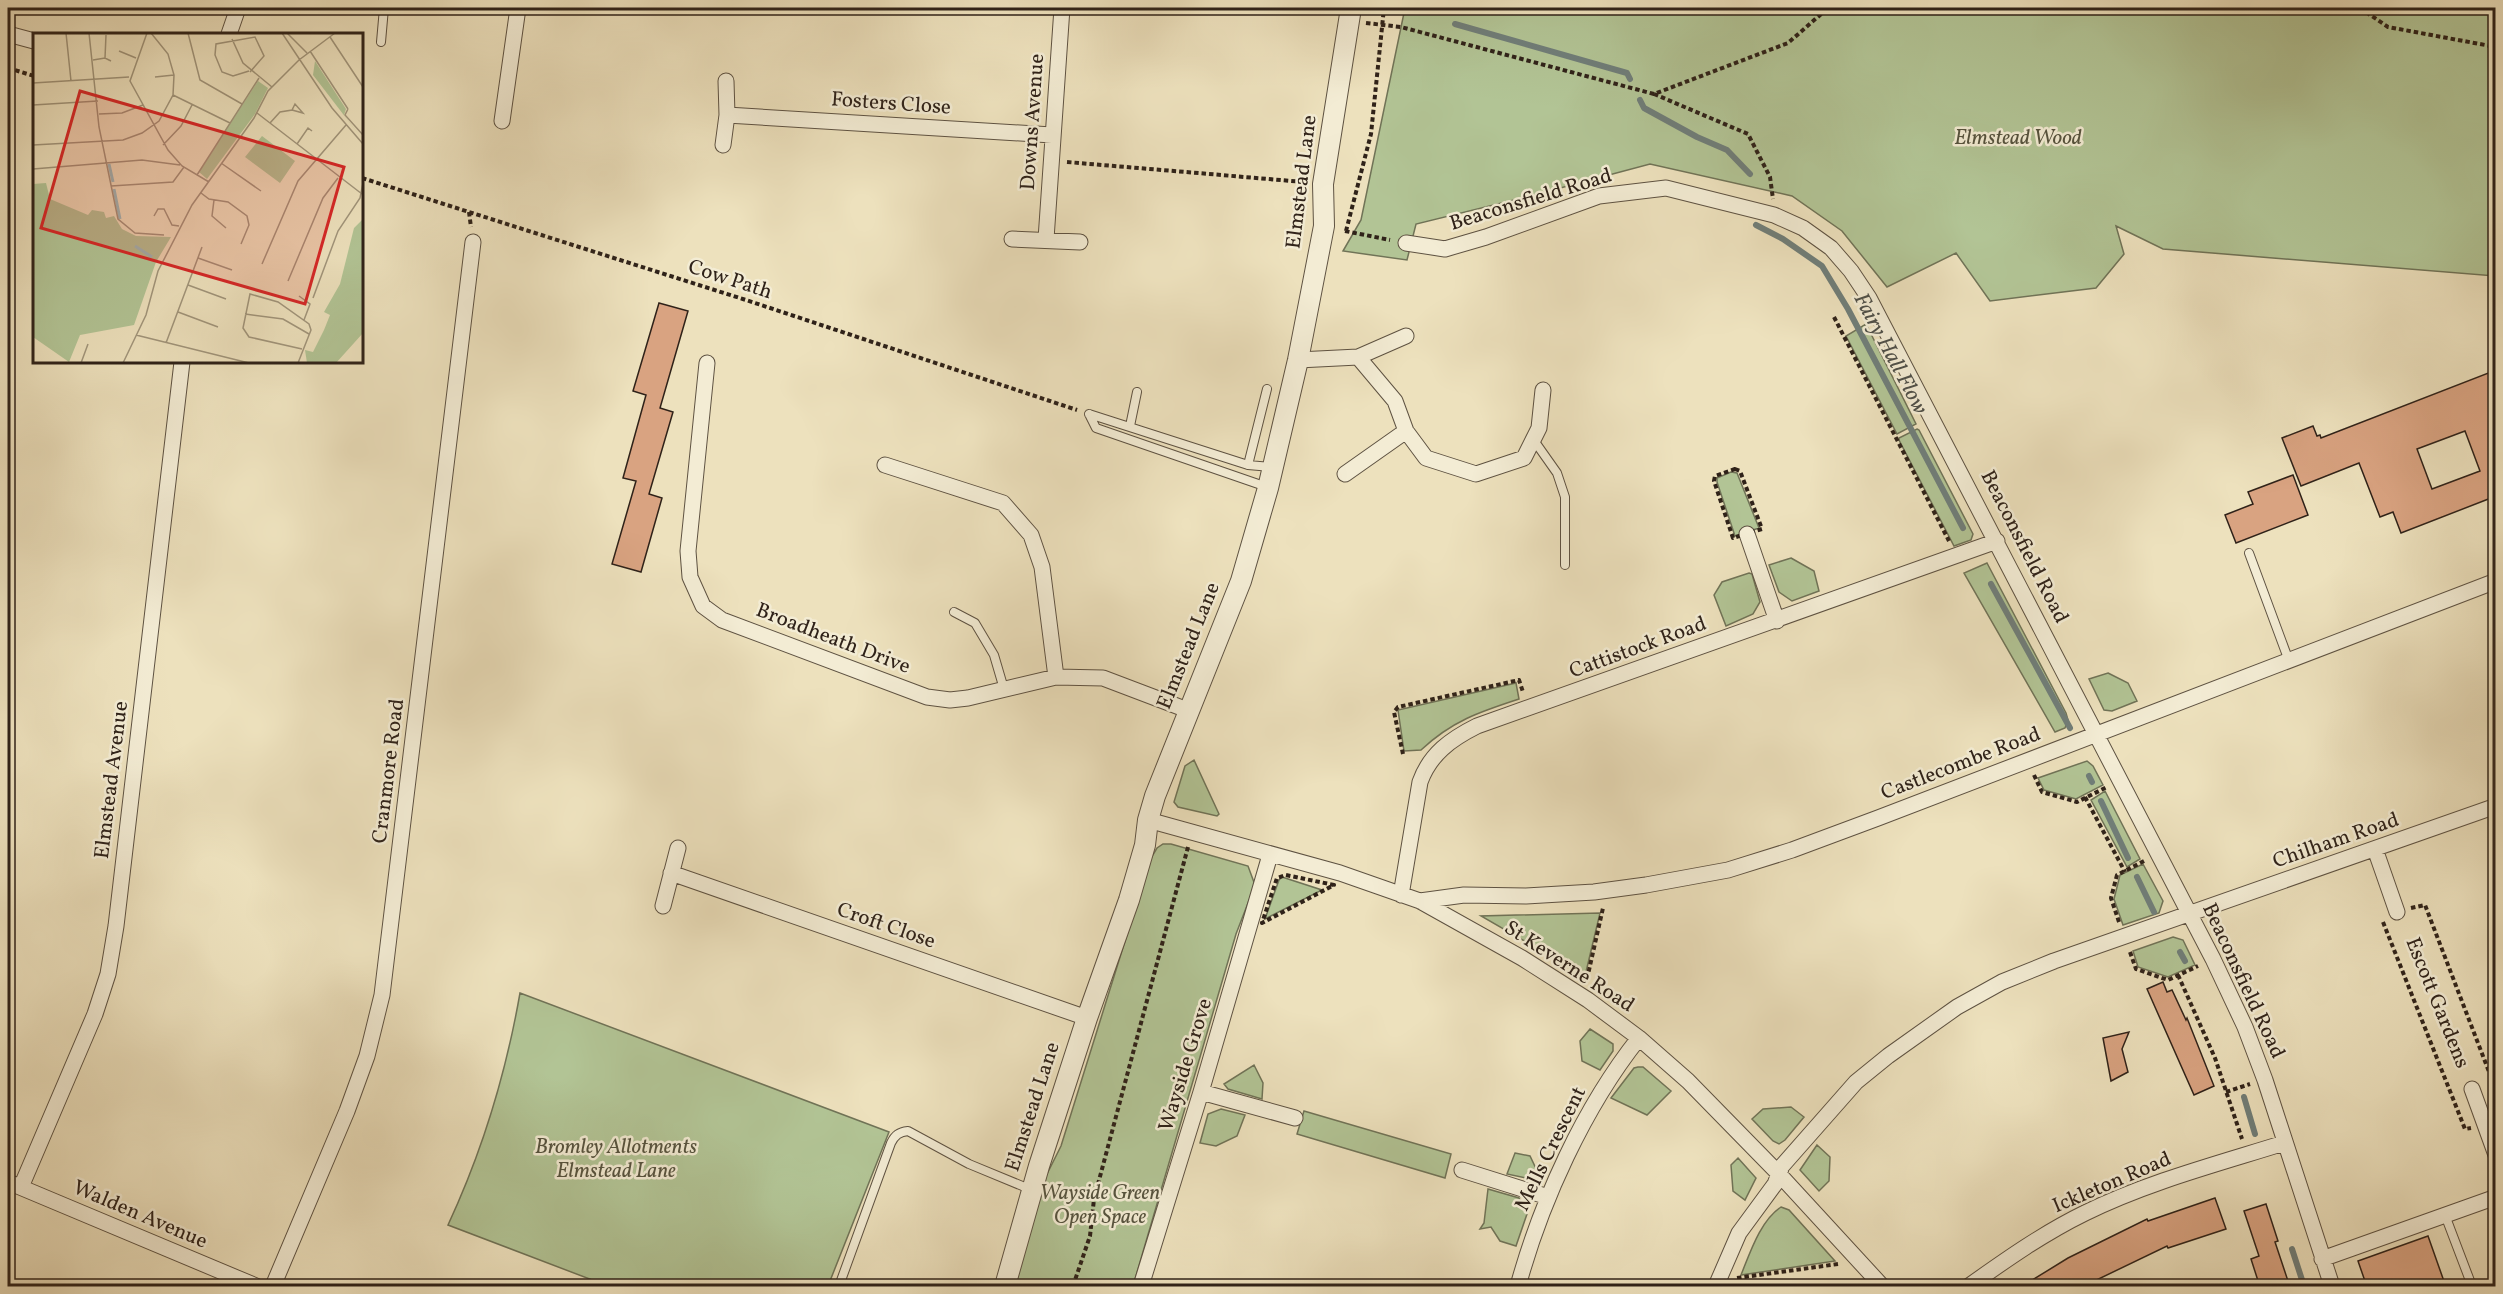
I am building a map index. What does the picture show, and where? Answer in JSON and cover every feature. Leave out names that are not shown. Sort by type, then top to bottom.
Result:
[{"type":"street","points":[[229,33],[238,8]]},
{"type":"street","points":[[502,121],[518,8]]},
{"type":"street","name":"Downs Avenue","points":[[1046,239],[1062,8]]},
{"type":"street","name":"Elmstead Lane","points":[[1005,1287],[1032,1190],[1087,1018],[1129,900],[1145,845],[1148,820],[1241,581],[1268,488],[1298,360],[1324,226],[1323,184],[1351,8]]},
{"type":"street","points":[[8,34],[33,41]]},
{"type":"street","points":[[723,145],[727,115],[726,81]]},
{"type":"street","name":"Fosters Close","points":[[727,115],[1052,135]]},
{"type":"street","name":"Beaconsfield Road","points":[[1406,243],[1445,249],[1486,237],[1599,196],[1666,188],[1774,215],[1803,228],[1831,248],[1869,298],[2098,735],[2245,1027],[2265,1080],[2332,1287]]},
{"type":"street","points":[[1011,238],[1080,242]]},
{"type":"street","name":"Cranmore Road","points":[[273,1287],[347,1111],[367,1056],[382,995],[473,242]]},
{"type":"street","points":[[1298,360],[1358,357],[1406,336]]},
{"type":"street","points":[[1358,357],[1395,400],[1406,431],[1426,458],[1476,474],[1524,458],[1539,428],[1543,390]]},
{"type":"street","name":"Elmstead Avenue","points":[[14,1185],[94,1014],[108,974],[116,926],[182,363]]},
{"type":"street","name":"Broadheath Drive","points":[[707,363],[688,551],[690,577],[703,606],[722,620],[927,697],[950,700],[968,698],[1056,677],[1103,678],[1190,711]]},
{"type":"street","points":[[1345,474],[1406,431]]},
{"type":"street","points":[[885,465],[1003,503],[1031,535],[1042,567],[1056,677]]},
{"type":"street","points":[[1747,534],[1777,621]]},
{"type":"street","name":"Cattistock Road","points":[[1401,895],[1423,772],[1437,753],[1453,740],[1477,726],[1997,541]]},
{"type":"street","name":"Castlecombe Road","points":[[1420,902],[1464,895],[1526,896],[1594,892],[1728,870],[1792,850],[2098,735],[2496,581]]},
{"type":"street","name":"Chilham Road","points":[[1716,1287],[1739,1233],[1782,1166],[1821,1120],[1856,1082],[1957,1007],[2010,978],[2124,933],[2190,914],[2496,806]]},
{"type":"street","name":"St Keverne Road","points":[[1148,820],[1340,873],[1420,902],[1522,958],[1588,1000],[1639,1038],[1688,1081],[1779,1174],[1882,1287]]},
{"type":"street","points":[[663,906],[678,848]]},
{"type":"street","name":"Escott Gardens","points":[[2375,849],[2397,912]]},
{"type":"street","name":"Wayside Grove","points":[[1141,1287],[1270,855]]},
{"type":"street","name":"Croft Close","points":[[671,873],[1087,1018]]},
{"type":"street","name":"Mells Crescent","points":[[1518,1287],[1529,1245],[1548,1197],[1606,1083],[1639,1038]]},
{"type":"street","name":"Escott Gardens","points":[[2472,1089],[2496,1155]]},
{"type":"street","points":[[1201,1092],[1295,1118]]},
{"type":"street","name":"Ickleton Road","points":[[1969,1287],[2025,1246],[2085,1212],[2148,1186],[2284,1143]]},
{"type":"street","points":[[1462,1170],[1548,1197]]},
{"type":"street","name":"Walden Avenue","points":[[14,1185],[256,1287]]},
{"type":"street","points":[[2322,1259],[2496,1197]]},
{"type":"lane","points":[[381,42],[384,8]]},
{"type":"lane","points":[[1248,465],[1267,389]]},
{"type":"lane","points":[[1130,426],[1137,392]]},
{"type":"lane","points":[[1089,414],[1248,465],[1273,468]]},
{"type":"lane","points":[[1089,414],[1096,428],[1268,488]]},
{"type":"lane","points":[[1533,440],[1557,473],[1565,496],[1565,565]]},
{"type":"lane","points":[[2249,553],[2289,661]]},
{"type":"lane","points":[[954,612],[975,623],[994,655],[1004,689]]},
{"type":"lane","points":[[839,1287],[894,1136],[908,1131],[969,1164],[1032,1190]]},
{"type":"lane","points":[[2445,1215],[2472,1287]]},
{"type":"path","points":[[1384,8],[1371,134],[1346,231],[1406,243]]},
{"type":"path","points":[[1654,94],[1788,43],[1828,8]]},
{"type":"path","points":[[2360,8],[2388,27],[2496,47]]},
{"type":"path","points":[[1382,24],[1654,94],[1748,134],[1770,177],[1774,215]]},
{"type":"path","points":[[8,68],[33,76]]},
{"type":"path","points":[[1051,160],[1323,184]]},
{"type":"path","name":"Cow Path","points":[[363,178],[746,300],[1089,414]]},
{"type":"path","points":[[1834,316],[1953,550]]},
{"type":"path","points":[[1735,469],[1740,471],[1762,529],[1747,534],[1734,538],[1714,481],[1715,476],[1735,469]]},
{"type":"path","points":[[1403,754],[1394,712],[1398,707],[1519,680],[1525,699]]},
{"type":"path","points":[[2033,772],[2042,792],[2077,802],[2108,786]]},
{"type":"path","points":[[2085,797],[2125,872]]},
{"type":"path","points":[[1072,1287],[1090,1236],[1094,1198],[1192,832]]},
{"type":"path","points":[[2146,860],[2117,875],[2111,898],[2136,969],[2168,980],[2202,964]]},
{"type":"path","points":[[1286,874],[1334,885],[1262,923],[1274,884],[1279,876],[1286,874]]},
{"type":"path","name":"Escott Gardens","points":[[2485,1124],[2465,1130],[2383,922],[2397,912],[2425,905],[2496,1090]]},
{"type":"path","points":[[1586,985],[1604,907]]},
{"type":"path","points":[[2178,975],[2215,1058],[2244,1146]]},
{"type":"path","points":[[2226,1092],[2254,1083]]},
{"type":"path","points":[[1737,1278],[1845,1263]]},
{"type":"green space","name":"Elmstead Wood","points":[[1405,8],[2495,8],[2495,276],[2163,249],[2116,226],[2124,254],[2096,288],[1990,301],[1956,253],[1887,287],[1842,231],[1792,196],[1650,164],[1416,224],[1407,260],[1343,251],[1361,220]]},
{"type":"green space","points":[[1866,324],[1916,424],[1897,434],[1846,336]]},
{"type":"green space","points":[[1917,429],[1973,534],[1971,540],[1954,546],[1899,440]]},
{"type":"green space","points":[[1731,472],[1737,473],[1759,528],[1735,536],[1717,482],[1717,478]]},
{"type":"green space","points":[[1791,558],[1814,571],[1819,591],[1792,601],[1779,592],[1769,565]]},
{"type":"green space","points":[[1987,563],[2066,713],[2068,720],[2065,728],[2055,732],[1964,573]]},
{"type":"green space","points":[[1752,574],[1760,602],[1753,614],[1726,626],[1714,595],[1722,582]]},
{"type":"green space","points":[[2108,673],[2128,683],[2137,701],[2112,711],[2104,710],[2089,679]]},
{"type":"green space","points":[[1516,683],[1519,699],[1467,718],[1432,740],[1421,750],[1404,751],[1398,710]]},
{"type":"green space","points":[[1194,760],[1219,814],[1217,816],[1178,807],[1174,802],[1185,766]]},
{"type":"green space","points":[[2087,761],[2093,766],[2103,785],[2076,799],[2044,790],[2038,778]]},
{"type":"green space","points":[[2105,791],[2140,859],[2127,867],[2091,800]]},
{"type":"green space","name":"Wayside Green Open Space","points":[[1163,844],[1171,844],[1248,866],[1255,885],[1236,934],[1133,1286],[1011,1286],[1040,1188],[1061,1146],[1151,858],[1157,848]]},
{"type":"green space","points":[[2143,864],[2163,901],[2159,913],[2123,925],[2114,899],[2120,875]]},
{"type":"green space","points":[[1282,877],[1322,890],[1265,919],[1279,880]]},
{"type":"green space","points":[[1600,913],[1585,976],[1481,916]]},
{"type":"green space","points":[[2173,937],[2183,940],[2195,965],[2168,977],[2138,967],[2133,951]]},
{"type":"green space","name":"Bromley Allotments Elmstead Lane","points":[[520,993],[889,1132],[828,1286],[608,1286],[448,1225],[472,1169],[492,1112],[508,1053]]},
{"type":"green space","points":[[1590,1029],[1613,1044],[1613,1051],[1600,1070],[1582,1061],[1580,1041]]},
{"type":"green space","points":[[1254,1065],[1263,1083],[1262,1099],[1228,1089],[1224,1084]]},
{"type":"green space","points":[[1643,1067],[1671,1091],[1647,1115],[1611,1098],[1634,1068]]},
{"type":"green space","points":[[1791,1107],[1804,1117],[1779,1144],[1773,1141],[1752,1119],[1763,1109]]},
{"type":"green space","points":[[1221,1109],[1245,1115],[1237,1136],[1216,1146],[1200,1143],[1208,1114]]},
{"type":"green space","points":[[1304,1111],[1451,1154],[1445,1178],[1297,1134]]},
{"type":"green space","points":[[1817,1145],[1830,1157],[1829,1181],[1819,1191],[1800,1170]]},
{"type":"green space","points":[[1515,1153],[1530,1156],[1540,1177],[1536,1180],[1507,1174]]},
{"type":"green space","points":[[1738,1158],[1756,1178],[1745,1200],[1733,1191],[1731,1165]]},
{"type":"green space","points":[[1488,1189],[1519,1198],[1527,1214],[1516,1246],[1500,1241],[1491,1227],[1480,1229],[1484,1223]]},
{"type":"green space","points":[[1781,1207],[1789,1210],[1835,1261],[1741,1275],[1761,1229]]},
{"type":"building","points":[[659,303],[688,311],[660,408],[673,412],[649,494],[662,498],[641,572],[612,564],[636,481],[623,478],[646,395],[633,391]]},
{"type":"building","points":[[2496,370],[2496,507],[2491,498],[2401,533],[2393,512],[2380,517],[2359,463],[2301,486],[2282,438],[2313,426],[2317,436],[2320,435],[2321,438]],"holes":[[[2465,431],[2480,471],[2432,489],[2417,449]]]},
{"type":"building","points":[[2293,475],[2308,515],[2236,543],[2225,515],[2253,504],[2248,492]]},
{"type":"building","points":[[2163,982],[2167,992],[2172,990],[2186,1020],[2187,1018],[2214,1086],[2194,1095],[2147,989]]},
{"type":"building","points":[[2129,1032],[2122,1049],[2128,1072],[2111,1081],[2103,1038]]},
{"type":"building","points":[[2215,1198],[2226,1229],[2168,1248],[2167,1246],[2082,1287],[2021,1287],[2068,1258],[2147,1219],[2148,1221]]},
{"type":"building","points":[[2266,1204],[2278,1241],[2275,1242],[2290,1287],[2260,1287],[2251,1259],[2259,1256],[2244,1211]]},
{"type":"building","points":[[2428,1236],[2446,1287],[2367,1287],[2358,1261]]},
{"type":"waterway","name":"Fairy Hall Flow","points":[[1455,24],[1627,73],[1630,79]]},
{"type":"waterway","name":"Fairy Hall Flow","points":[[1640,100],[1644,108],[1697,137],[1727,150],[1750,174]]},
{"type":"waterway","name":"Fairy Hall Flow","points":[[1756,225],[1783,239],[1822,266],[1848,309],[1963,528]]},
{"type":"waterway","name":"Fairy Hall Flow","points":[[1991,584],[2070,728]]},
{"type":"waterway","name":"Fairy Hall Flow","points":[[2089,776],[2092,782]]},
{"type":"waterway","name":"Fairy Hall Flow","points":[[2101,801],[2128,858]]},
{"type":"waterway","name":"Fairy Hall Flow","points":[[2137,877],[2154,912]]},
{"type":"waterway","name":"Fairy Hall Flow","points":[[2180,952],[2185,961]]},
{"type":"waterway","name":"Fairy Hall Flow","points":[[2244,1097],[2255,1134]]},
{"type":"waterway","name":"Fairy Hall Flow","points":[[2292,1249],[2304,1286]]}]
